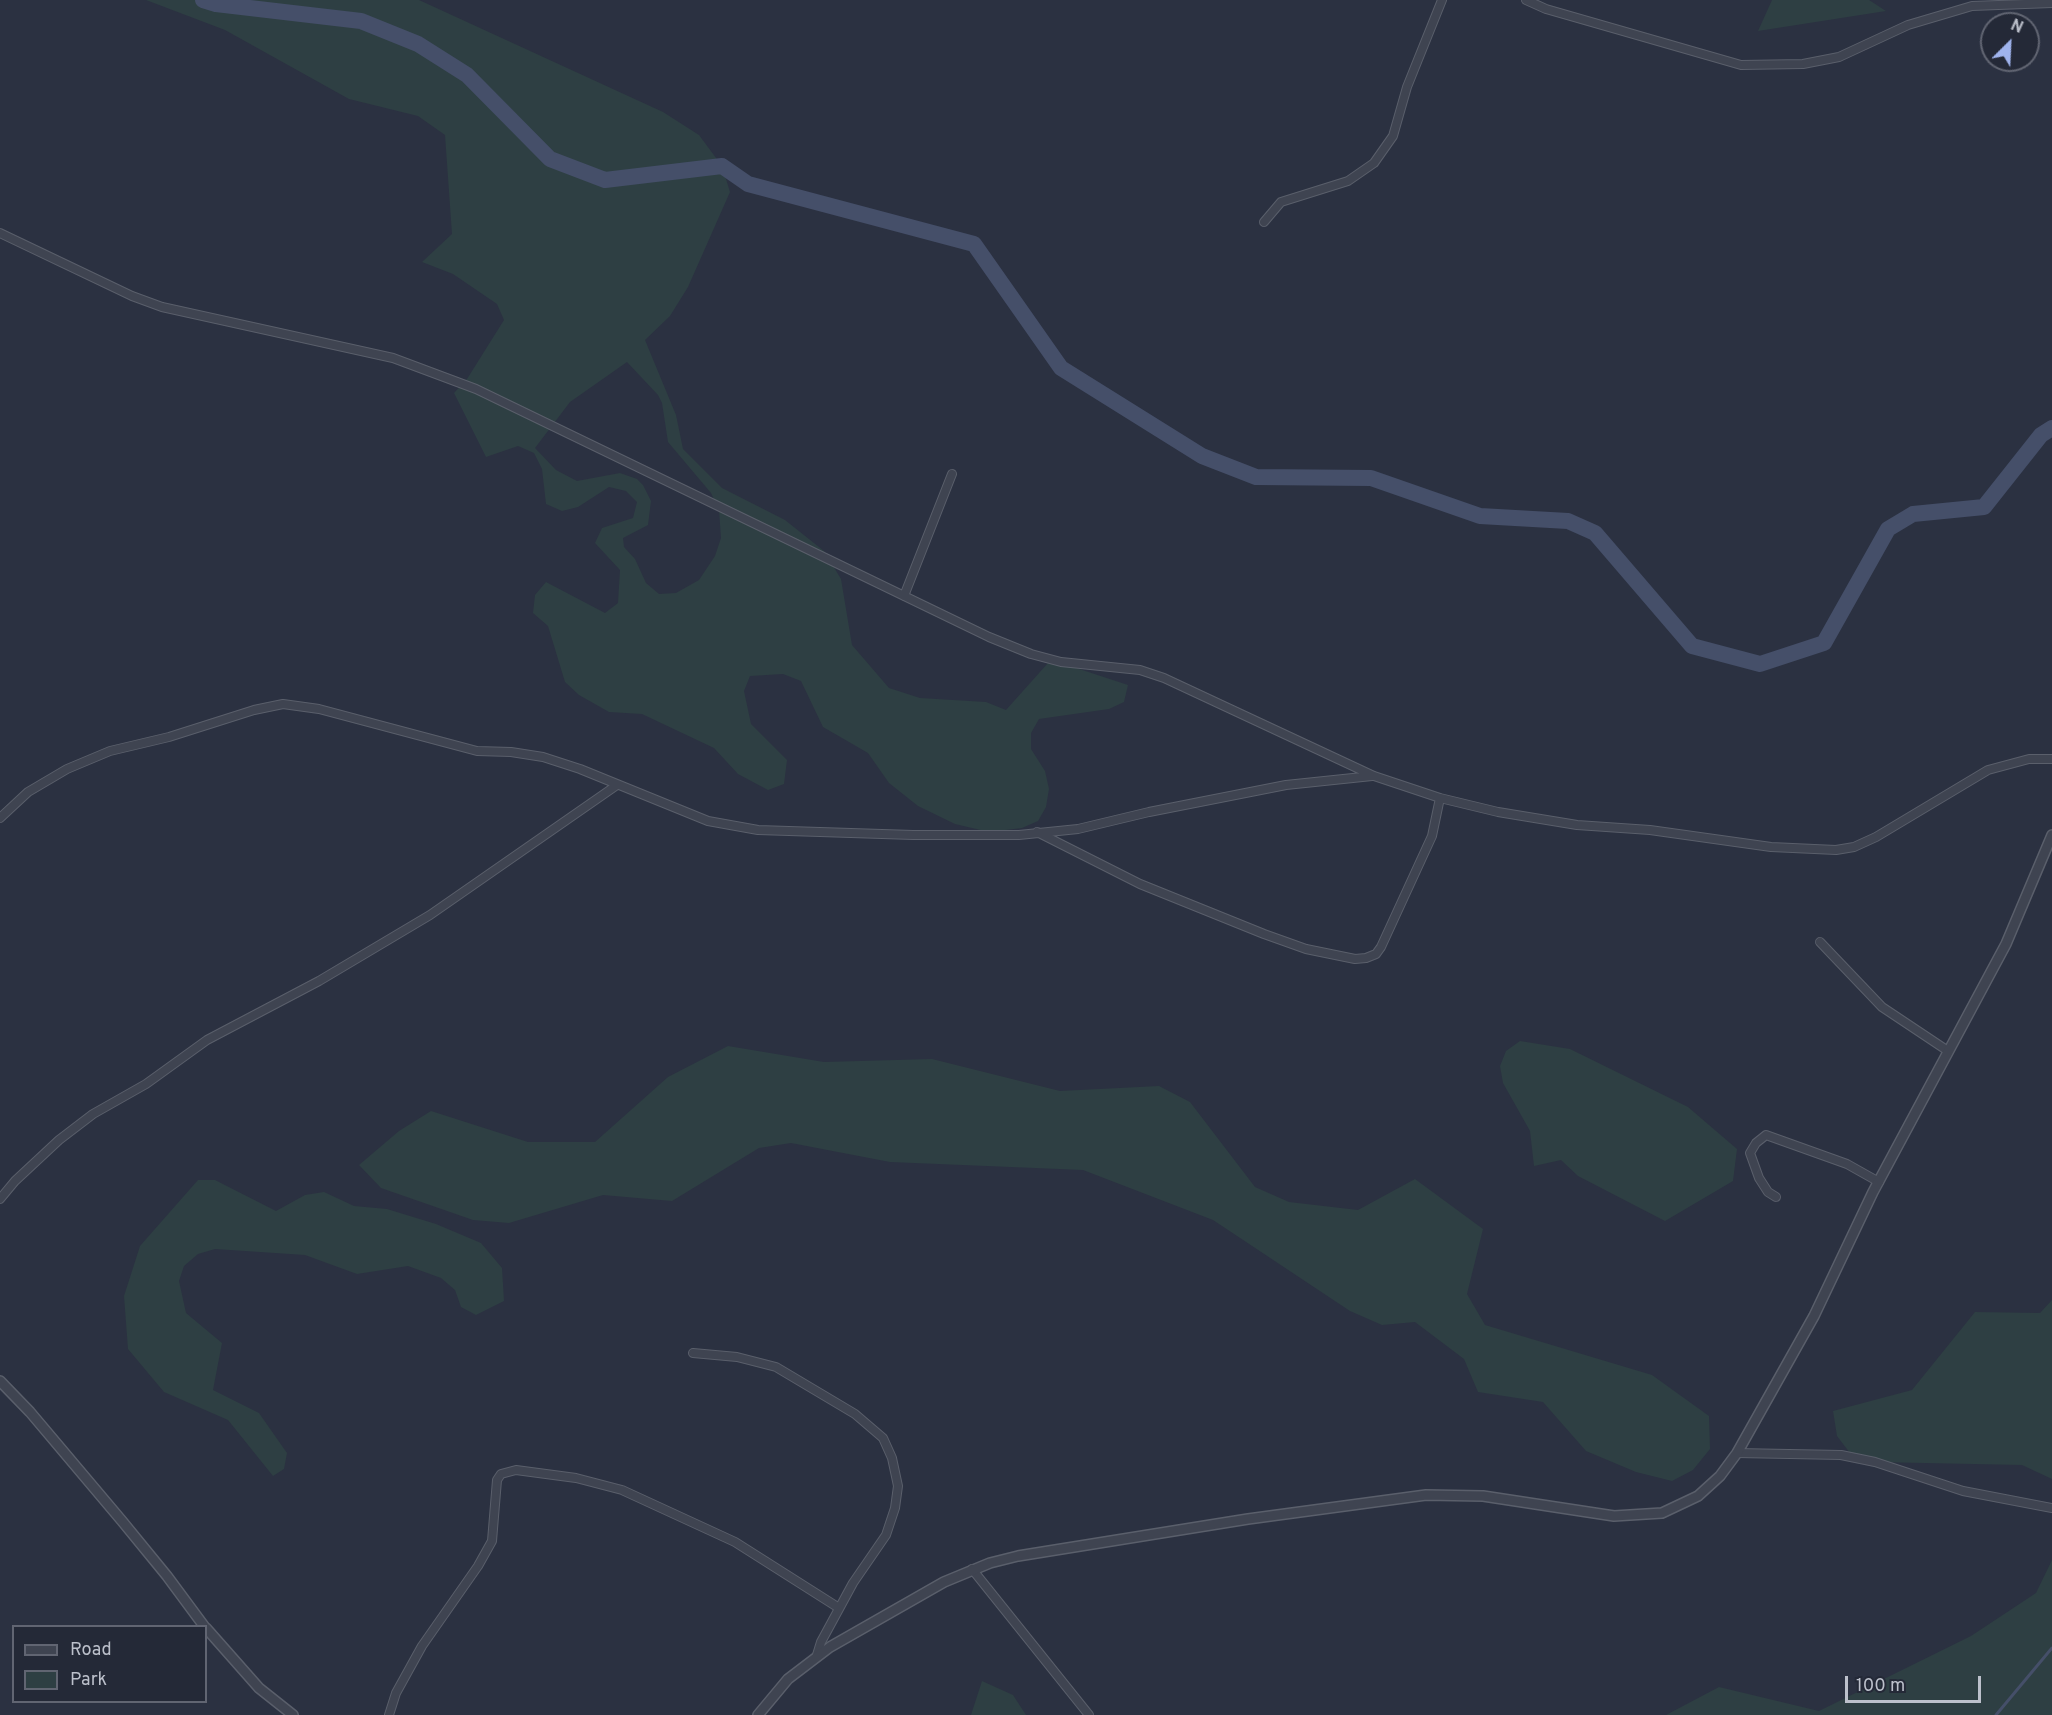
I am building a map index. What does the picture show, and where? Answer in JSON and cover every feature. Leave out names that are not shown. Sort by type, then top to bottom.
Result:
[{"type":"street","points":[[1264,222],[1281,202],[1348,180],[1374,163],[1393,136],[1407,87],[1442,0]]},
{"type":"street","points":[[1526,0],[1546,9],[1741,65],[1803,64],[1839,57],[1908,25],[1972,6],[2052,3]]},
{"type":"street","points":[[0,233],[162,308],[393,358],[476,389],[904,596],[1031,654],[1091,667],[1140,670],[1164,678],[1374,776],[1440,798],[1498,812],[1577,825],[1650,830],[1771,847],[1836,850],[1854,847],[1876,837],[1988,770],[2029,759],[2052,759]]},
{"type":"street","points":[[904,596],[952,474]]},
{"type":"street","points":[[0,818],[28,792],[67,769],[110,751],[169,737],[254,710],[283,704],[319,709],[477,751],[511,752],[543,757],[580,769],[708,821],[758,830],[1002,837],[1036,832],[1078,830],[1149,812],[1286,785],[1374,776]]},
{"type":"street","points":[[0,1199],[15,1181],[59,1140],[93,1114],[146,1084],[207,1040],[319,981],[430,915],[617,785]]},
{"type":"street","points":[[1036,832],[1140,884],[1213,911],[1264,934],[1306,949],[1366,958],[1376,954],[1381,947],[1432,836],[1440,798]]},
{"type":"street","points":[[758,1715],[788,1679],[817,1655],[899,1605],[972,1569],[1009,1558],[1074,1545],[1426,1495],[1483,1496],[1614,1516],[1647,1515],[1672,1509],[1698,1496],[1720,1476],[1737,1453],[1814,1316],[1879,1182],[2006,944],[2052,835]]},
{"type":"street","points":[[1820,942],[1882,1007],[1948,1051]]},
{"type":"street","points":[[1776,1197],[1768,1192],[1759,1178],[1750,1153],[1756,1143],[1766,1135],[1847,1164],[1879,1182]]},
{"type":"street","points":[[693,1353],[736,1357],[776,1367],[855,1414],[883,1438],[892,1458],[898,1486],[895,1508],[885,1535],[839,1608],[820,1642],[817,1655]]},
{"type":"street","points":[[0,1381],[30,1412],[129,1530],[203,1625]]},
{"type":"street","points":[[1737,1453],[1841,1455],[1875,1462],[1963,1491],[2052,1508]]},
{"type":"street","points":[[389,1715],[396,1693],[422,1646],[478,1566],[492,1541],[497,1480],[501,1474],[516,1470],[576,1478],[622,1490],[735,1542],[839,1608]]},
{"type":"street","points":[[972,1569],[1089,1715]]},
{"type":"street","points":[[207,1629],[259,1688],[293,1715]]},
{"type":"green space","points":[[146,0],[419,0],[663,112],[699,135],[722,166],[730,192],[688,287],[670,316],[645,340],[676,415],[683,449],[722,488],[785,520],[824,551],[841,579],[852,645],[889,688],[920,698],[986,702],[1006,710],[1048,663],[1064,664],[1128,685],[1124,702],[1109,709],[1039,719],[1031,733],[1031,749],[1045,771],[1049,789],[1046,807],[1038,821],[1022,828],[989,832],[955,824],[918,806],[889,783],[868,753],[823,727],[801,681],[783,674],[750,676],[744,691],[751,724],[787,760],[784,784],[768,790],[738,774],[714,748],[642,714],[609,712],[579,695],[565,682],[548,626],[533,613],[535,595],[546,582],[605,613],[618,603],[620,570],[595,543],[602,528],[633,518],[637,502],[626,491],[609,487],[578,507],[562,511],[546,504],[542,469],[534,453],[518,446],[486,457],[454,393],[467,379],[504,320],[497,304],[453,274],[422,262],[452,234],[445,135],[418,116],[349,99],[225,30]],"holes":[[[627,362],[658,395],[662,403],[668,442],[711,493],[719,510],[721,538],[715,556],[699,580],[676,593],[659,594],[646,583],[635,559],[624,547],[623,538],[648,525],[651,501],[643,485],[637,479],[620,473],[577,481],[556,470],[535,448],[570,402]]]},
{"type":"green space","points":[[1772,0],[1869,0],[1886,11],[1758,31]]},
{"type":"green space","points":[[1520,1041],[1570,1049],[1688,1107],[1737,1149],[1733,1181],[1665,1221],[1578,1176],[1561,1160],[1534,1166],[1530,1131],[1503,1083],[1500,1066],[1506,1051]]},
{"type":"green space","points":[[728,1046],[824,1062],[932,1059],[1060,1091],[1159,1086],[1190,1102],[1255,1187],[1289,1202],[1358,1210],[1415,1179],[1483,1229],[1467,1294],[1485,1325],[1652,1375],[1709,1416],[1710,1449],[1693,1470],[1672,1481],[1636,1472],[1586,1451],[1543,1402],[1478,1392],[1464,1359],[1415,1322],[1382,1325],[1350,1311],[1213,1220],[1083,1170],[890,1162],[791,1143],[759,1148],[672,1201],[603,1195],[509,1223],[473,1220],[381,1188],[359,1165],[399,1131],[431,1111],[528,1142],[595,1142],[668,1077]]},
{"type":"green space","points":[[198,1180],[215,1180],[276,1211],[305,1195],[324,1192],[354,1206],[387,1209],[436,1224],[481,1243],[502,1268],[504,1301],[476,1315],[461,1307],[455,1290],[441,1278],[408,1266],[357,1274],[305,1255],[215,1249],[198,1254],[184,1266],[179,1281],[186,1313],[222,1343],[213,1390],[259,1413],[287,1453],[284,1469],[273,1476],[228,1420],[164,1392],[128,1349],[124,1296],[140,1246]]},
{"type":"green space","points":[[2052,1300],[2052,1479],[2022,1465],[1875,1462],[1853,1457],[1837,1436],[1833,1411],[1912,1390],[1975,1312],[2040,1313]]},
{"type":"green space","points":[[2052,1560],[2052,1715],[1666,1715],[1719,1687],[1819,1711],[1971,1636],[2036,1593]]},
{"type":"green space","points":[[982,1681],[1013,1695],[1026,1715],[971,1715]]},
{"type":"waterway","points":[[203,0],[216,4],[361,21],[418,44],[467,75],[550,159],[605,180],[722,166],[748,184],[974,244],[1061,368],[1202,456],[1256,477],[1371,478],[1480,516],[1568,521],[1595,533],[1692,646],[1760,664],[1824,643],[1888,529],[1913,514],[1984,507],[2041,435],[2052,428]]},
{"type":"waterway","points":[[1996,1715],[2052,1648]]}]
